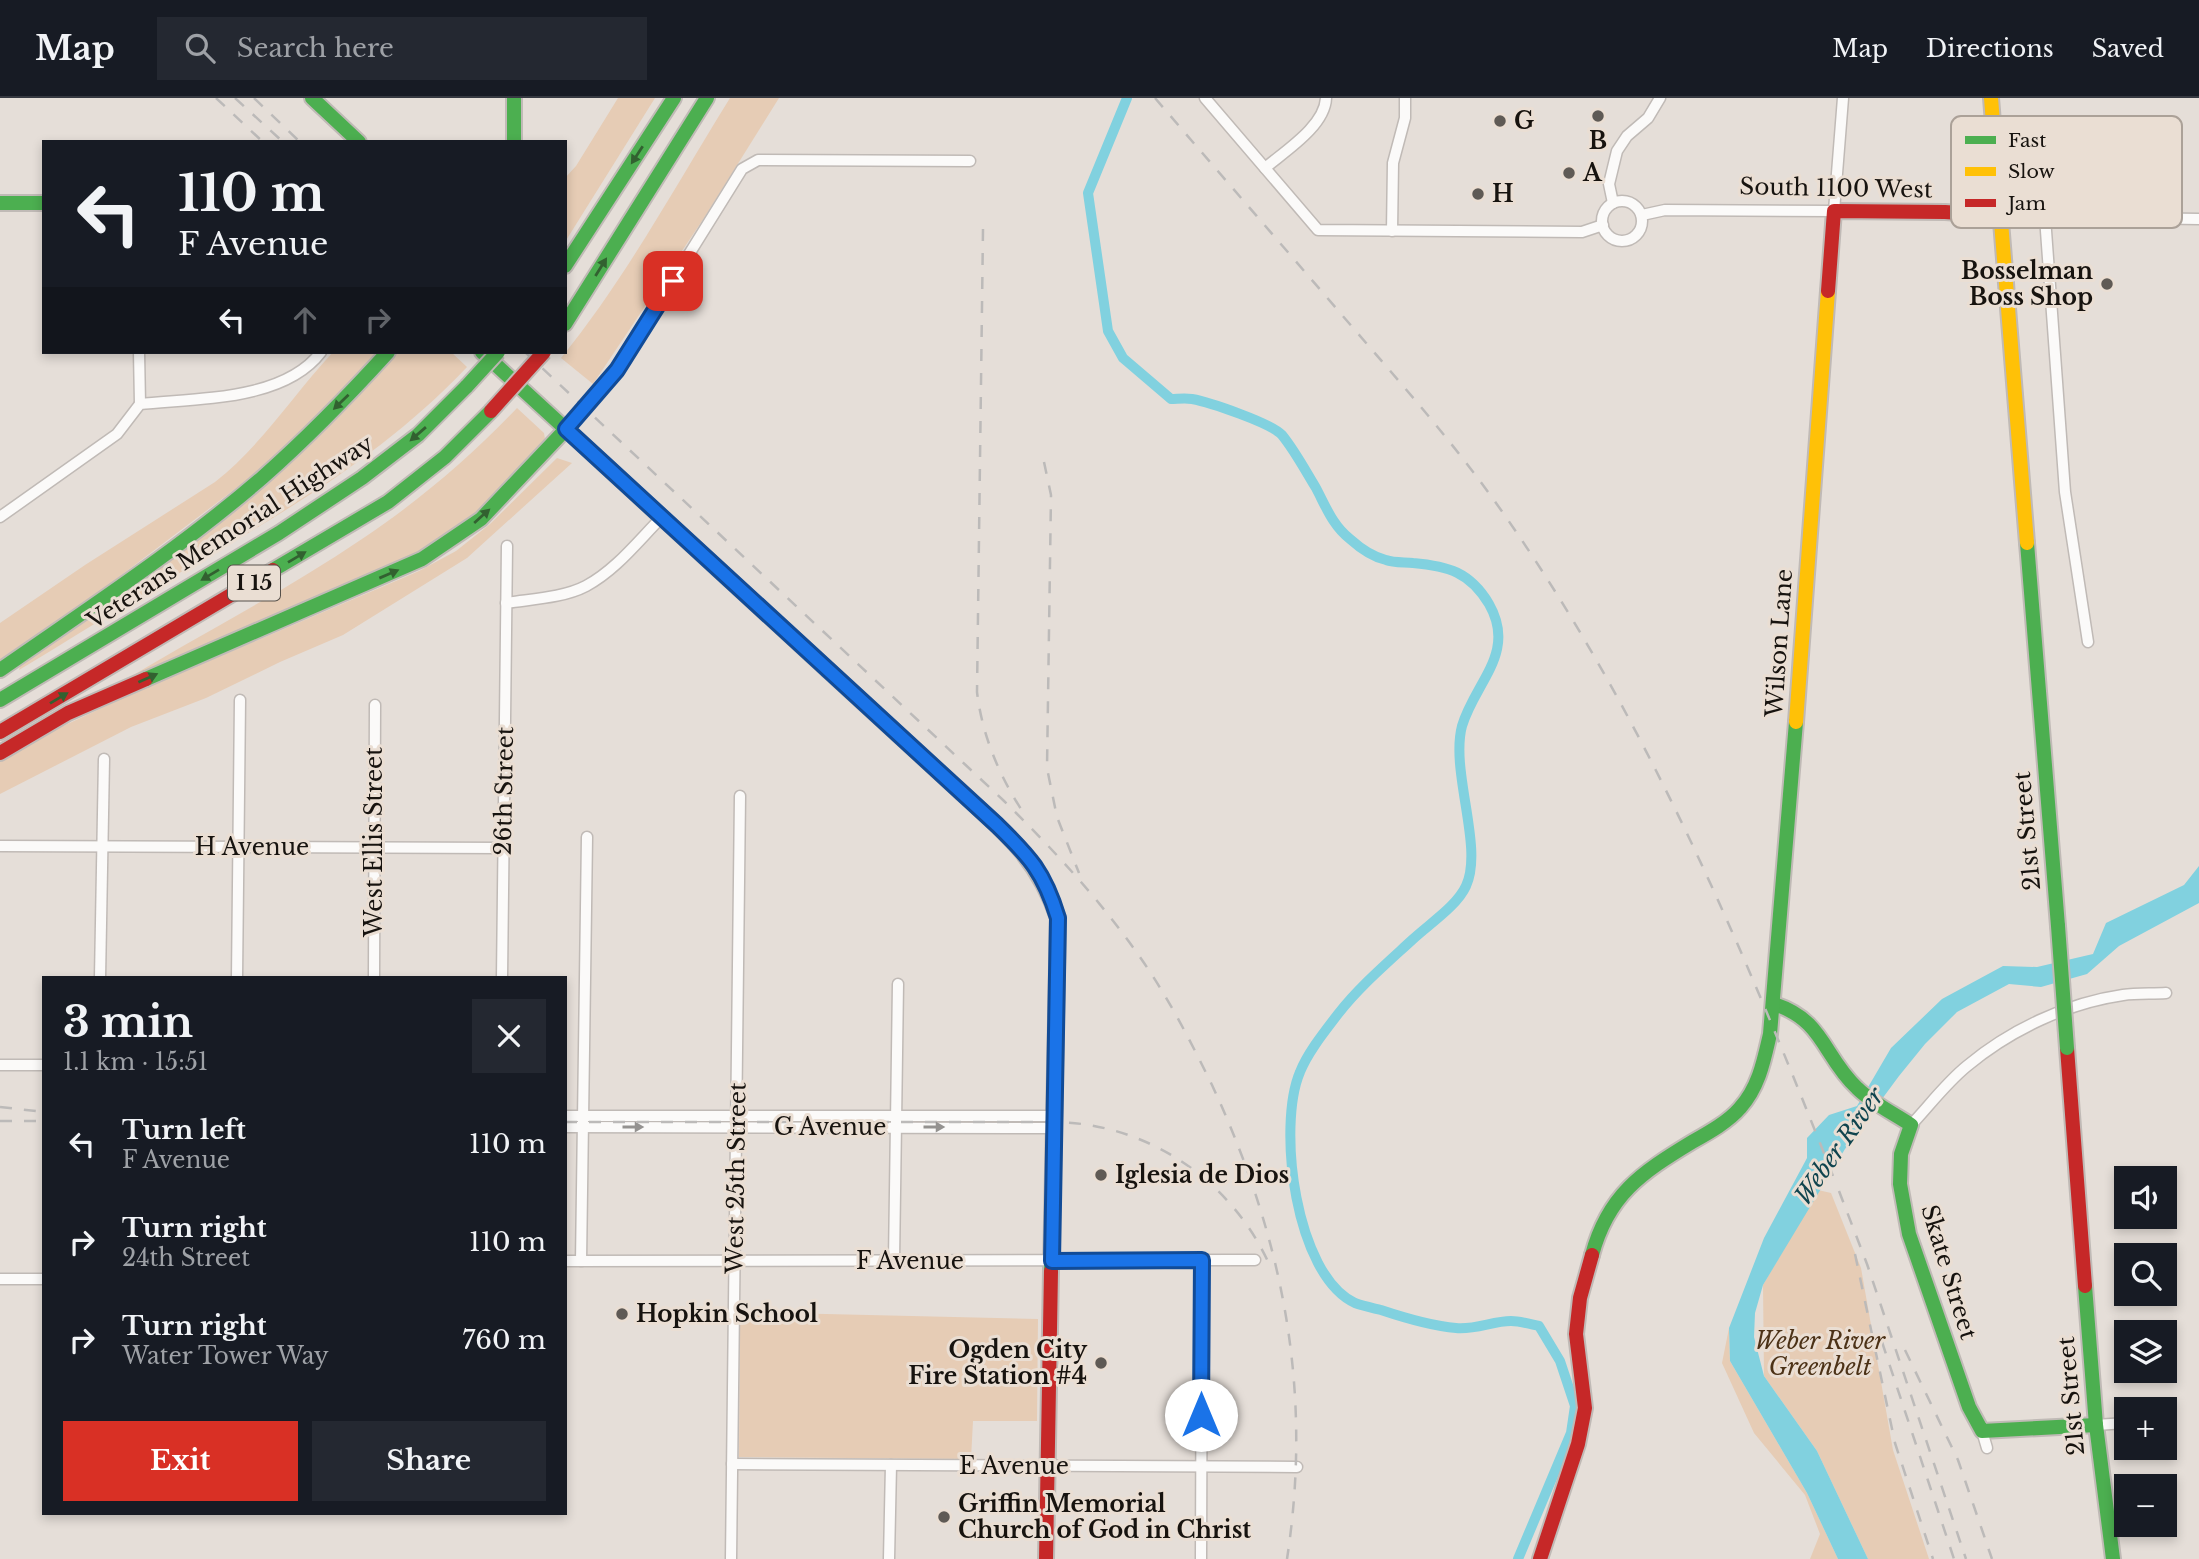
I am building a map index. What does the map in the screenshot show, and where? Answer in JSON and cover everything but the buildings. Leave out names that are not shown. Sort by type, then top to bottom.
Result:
[{"type":"main road","points":[[312,98],[357,140]]},
{"type":"main road","points":[[514,98],[514,140]]},
{"type":"main road","points":[[567,263],[674,98]]},
{"type":"main road","points":[[567,321],[707,98]]},
{"type":"main road","name":"21st Street","points":[[1991,98],[1993,116]]},
{"type":"main road","points":[[0,203],[42,203]]},
{"type":"main road","name":"South 1100 West","points":[[1833,211],[1951,212]]},
{"type":"main road","name":"Wilson Lane","points":[[1540,1559],[1578,1444],[1584,1408],[1575,1343],[1576,1324],[1597,1235],[1609,1211],[1629,1185],[1712,1130],[1740,1108],[1761,1074],[1770,1034],[1833,211]]},
{"type":"main road","name":"21st Street","points":[[2002,228],[2096,1425],[2113,1559]]},
{"type":"main road","points":[[0,670],[135,577],[263,477],[349,395],[386,354]]},
{"type":"main road","points":[[484,354],[997,825],[1038,868],[1048,888],[1058,918],[1046,1559]]},
{"type":"main road","name":"Veterans Memorial Highway","points":[[0,700],[279,533],[362,478],[418,435],[496,354]]},
{"type":"main road","name":"I 15","points":[[0,732],[388,502],[445,457],[542,354]]},
{"type":"main road","points":[[0,753],[68,713],[422,559],[481,519],[566,429]]},
{"type":"main road","points":[[1773,1004],[1788,1007],[1804,1017],[1856,1087],[1911,1125]]},
{"type":"main road","name":"Skate Street","points":[[1911,1125],[1900,1154],[1900,1184],[1909,1234],[1969,1407],[1982,1431]]},
{"type":"main road","points":[[1982,1431],[2096,1425]]},
{"type":"street","points":[[1206,98],[1318,230],[1582,232],[1603,225]]},
{"type":"street","points":[[1265,169],[1314,127],[1322,115],[1326,98]]},
{"type":"street","points":[[1392,231],[1393,163],[1405,118],[1405,98]]},
{"type":"street","points":[[1613,203],[1609,184],[1617,151],[1627,136],[1648,118],[1660,98]]},
{"type":"street","name":"Wilson Lane","points":[[1833,211],[1843,98]]},
{"type":"street","points":[[566,429],[617,370],[742,169],[758,160],[970,161]]},
{"type":"street","points":[[1627,201],[1639,209],[1642,215],[1639,232],[1627,240],[1613,239],[1603,225],[1603,214],[1613,203],[1627,201]]},
{"type":"street","name":"South 1100 West","points":[[1642,215],[1665,209],[1833,211]]},
{"type":"street","points":[[2046,228],[2065,492],[2088,642]]},
{"type":"street","points":[[0,517],[117,434],[140,404],[139,354]]},
{"type":"street","points":[[140,404],[231,395],[273,385],[286,381],[311,365],[319,354]]},
{"type":"street","points":[[506,603],[548,597],[583,587],[610,571],[662,517]]},
{"type":"street","name":"26th Street","points":[[502,976],[507,546]]},
{"type":"street","points":[[237,976],[240,700]]},
{"type":"street","name":"West Ellis Street","points":[[374,976],[375,705]]},
{"type":"street","points":[[100,976],[104,759]]},
{"type":"street","name":"West 25th Street","points":[[731,1559],[740,796]]},
{"type":"street","points":[[581,1261],[587,837]]},
{"type":"street","name":"H Avenue","points":[[0,846],[503,848]]},
{"type":"street","points":[[894,1261],[898,984]]},
{"type":"street","name":"Skate Street","points":[[1911,1125],[1966,1066],[2009,1037],[2046,1018],[2081,1005],[2122,995],[2166,993]]},
{"type":"street","points":[[0,1065],[42,1065]]},
{"type":"street","name":"G Avenue","points":[[567,1117],[583,1122]]},
{"type":"street","name":"G Avenue","points":[[567,1126],[583,1122],[1054,1122]]},
{"type":"street","points":[[1201,1559],[1202,1260]]},
{"type":"street","name":"F Avenue","points":[[567,1261],[1255,1260]]},
{"type":"street","points":[[0,1279],[42,1279]]},
{"type":"street","points":[[2096,1425],[2114,1424]]},
{"type":"street","name":"Skate Street","points":[[1982,1431],[1987,1448]]},
{"type":"street","name":"E Avenue","points":[[732,1464],[1297,1467]]},
{"type":"street","points":[[889,1559],[891,1465]]},
{"type":"green space","points":[[618,98],[655,98],[567,239],[567,176],[576,166]]},
{"type":"green space","points":[[730,98],[779,98],[704,218],[593,384],[561,358],[567,354],[650,231]]},
{"type":"green space","points":[[331,354],[375,354],[284,452],[0,667],[0,623],[215,482],[248,452]]},
{"type":"green space","points":[[394,354],[453,354],[467,367],[398,431],[323,486],[19,670],[20,666],[142,575]]},
{"type":"green space","points":[[517,408],[544,433],[545,439],[501,493],[433,545],[110,689],[300,578],[383,524],[443,478]]},
{"type":"green space","points":[[557,458],[572,463],[467,558],[343,635],[206,698],[131,727],[0,794],[0,760],[61,727],[132,694],[419,571],[456,551],[490,524]]},
{"type":"green space","name":"Weber River Greenbelt","points":[[1818,1190],[1831,1193],[1861,1268],[1893,1450],[1929,1559],[1868,1559],[1817,1451],[1764,1376],[1763,1285]]},
{"type":"green space","points":[[740,1312],[1038,1319],[1037,1421],[973,1421],[971,1459],[739,1457]]},
{"type":"green space","name":"Weber River Greenbelt","points":[[1729,1328],[1730,1361],[1807,1493],[1838,1559],[1810,1559],[1820,1534],[1805,1495],[1754,1433],[1722,1363]]},
{"type":"water","name":"Weber River","points":[[2199,866],[2199,903],[2119,946],[2087,974],[2041,987],[2009,984],[1957,1012],[1925,1044],[1845,1149],[1763,1285],[1755,1313],[1754,1337],[1764,1376],[1817,1451],[1868,1559],[1838,1559],[1807,1493],[1730,1361],[1729,1328],[1764,1238],[1807,1158],[1807,1138],[1829,1115],[1857,1106],[1891,1048],[1942,999],[2003,966],[2037,967],[2093,954],[2106,923],[2184,885]]},
{"type":"waterway","points":[[1127,98],[1088,193],[1108,331],[1123,358],[1171,399],[1192,399],[1212,404],[1276,430],[1296,454],[1334,522],[1344,534],[1381,559],[1437,566],[1466,578],[1482,593],[1496,622],[1496,653],[1468,710],[1459,744],[1471,851],[1471,870],[1466,886],[1449,908],[1364,985],[1322,1035],[1300,1072],[1293,1096],[1290,1127],[1296,1197],[1305,1232],[1318,1263],[1334,1287],[1355,1303],[1437,1325],[1463,1328],[1511,1321],[1539,1326],[1560,1361],[1575,1406],[1571,1433],[1518,1559]]},
{"type":"railway","points":[[216,98],[261,140]]},
{"type":"railway","points":[[235,98],[281,140]]},
{"type":"railway","points":[[254,98],[298,140]]},
{"type":"railway","points":[[1155,98],[1448,440],[1484,486],[1553,588],[1646,751],[1688,835],[1764,1007],[1835,1181]]},
{"type":"railway","points":[[983,229],[977,692],[992,753],[1021,809]]},
{"type":"railway","points":[[527,354],[1003,800],[1094,897],[1152,975],[1212,1085],[1237,1142],[1274,1258],[1286,1316],[1296,1435],[1294,1496],[1287,1559]]},
{"type":"railway","points":[[1044,462],[1051,495],[1047,768],[1057,817],[1079,873]]},
{"type":"railway","points":[[0,1107],[42,1112]]},
{"type":"railway","points":[[0,1121],[42,1121]]},
{"type":"railway","points":[[567,1122],[1054,1122],[1088,1125],[1122,1133],[1153,1145],[1183,1162],[1233,1207],[1254,1235],[1270,1266]]},
{"type":"railway","points":[[1839,1191],[1867,1264],[1966,1559]]},
{"type":"railway","points":[[1855,1254],[1895,1443],[1933,1559]]},
{"type":"railway","points":[[1882,1342],[1954,1559]]},
{"type":"railway","points":[[1905,1350],[1958,1460],[1992,1559]]},
{"type":"traffic: fast","points":[[312,98],[357,140]]},
{"type":"traffic: fast","points":[[514,98],[514,140]]},
{"type":"traffic: fast","points":[[567,263],[674,98]]},
{"type":"traffic: fast","points":[[567,321],[707,98]]},
{"type":"traffic: fast","points":[[0,203],[42,203]]},
{"type":"traffic: fast","points":[[0,670],[134,577],[232,503],[312,432],[386,354]]},
{"type":"traffic: fast","points":[[484,354],[828,670]]},
{"type":"traffic: fast","points":[[467,386],[496,354]]},
{"type":"traffic: fast","points":[[0,700],[279,533],[362,478],[418,435],[467,386]]},
{"type":"traffic: fast","points":[[273,570],[388,502],[445,457],[491,411]]},
{"type":"traffic: fast","points":[[146,679],[422,559],[481,519],[566,429]]},
{"type":"traffic: fast","points":[[2027,543],[2058,926]]},
{"type":"traffic: fast","points":[[1592,1255],[1607,1216],[1617,1201],[1657,1164],[1730,1118],[1746,1100],[1760,1073],[1770,1034],[1796,722]]},
{"type":"traffic: fast","points":[[962,793],[1019,848],[1041,879],[1058,918],[1051,1271]]},
{"type":"traffic: fast","points":[[2058,926],[2067,1048]]},
{"type":"traffic: fast","points":[[1774,1004],[1803,1019],[1822,1040],[1846,1076],[1863,1093],[1911,1125],[1901,1154],[1900,1184],[1909,1234],[1969,1407],[1982,1431],[2096,1425]]},
{"type":"traffic: fast","points":[[2085,1286],[2096,1425],[2113,1559]]},
{"type":"traffic: slow","points":[[1991,98],[1992,116]]},
{"type":"traffic: slow","points":[[2002,228],[2027,543]]},
{"type":"traffic: slow","points":[[1796,722],[1828,291]]},
{"type":"traffic: jam","points":[[1828,291],[1834,211],[1951,212]]},
{"type":"traffic: jam","points":[[491,411],[542,354]]},
{"type":"traffic: jam","points":[[0,732],[273,570]]},
{"type":"traffic: jam","points":[[828,670],[962,793]]},
{"type":"traffic: jam","points":[[0,753],[68,713],[146,679]]},
{"type":"traffic: jam","points":[[2067,1048],[2085,1286]]},
{"type":"traffic: jam","points":[[1540,1559],[1578,1444],[1585,1408],[1576,1334],[1580,1298],[1592,1255]]},
{"type":"traffic: jam","points":[[1046,1559],[1051,1271]]},
{"type":"place","name":"B","points":[[1598,116]]},
{"type":"place","name":"G","points":[[1500,121]]},
{"type":"place","name":"A","points":[[1569,173]]},
{"type":"place","name":"H","points":[[1478,194]]},
{"type":"place","name":"Bosselman Boss Shop","points":[[2107,284]]},
{"type":"place","name":"Iglesia de Dios","points":[[1101,1175]]},
{"type":"place","name":"Hopkin School","points":[[622,1314]]},
{"type":"place","name":"Ogden City Fire Station #4","points":[[1101,1363]]},
{"type":"place","name":"Griffin Memorial Church of God in Christ","points":[[944,1517]]},
{"type":"route","points":[[673,281],[617,370],[566,429],[997,825],[1038,868],[1058,918],[1052,1261],[1202,1260],[1201,1415]]}]
